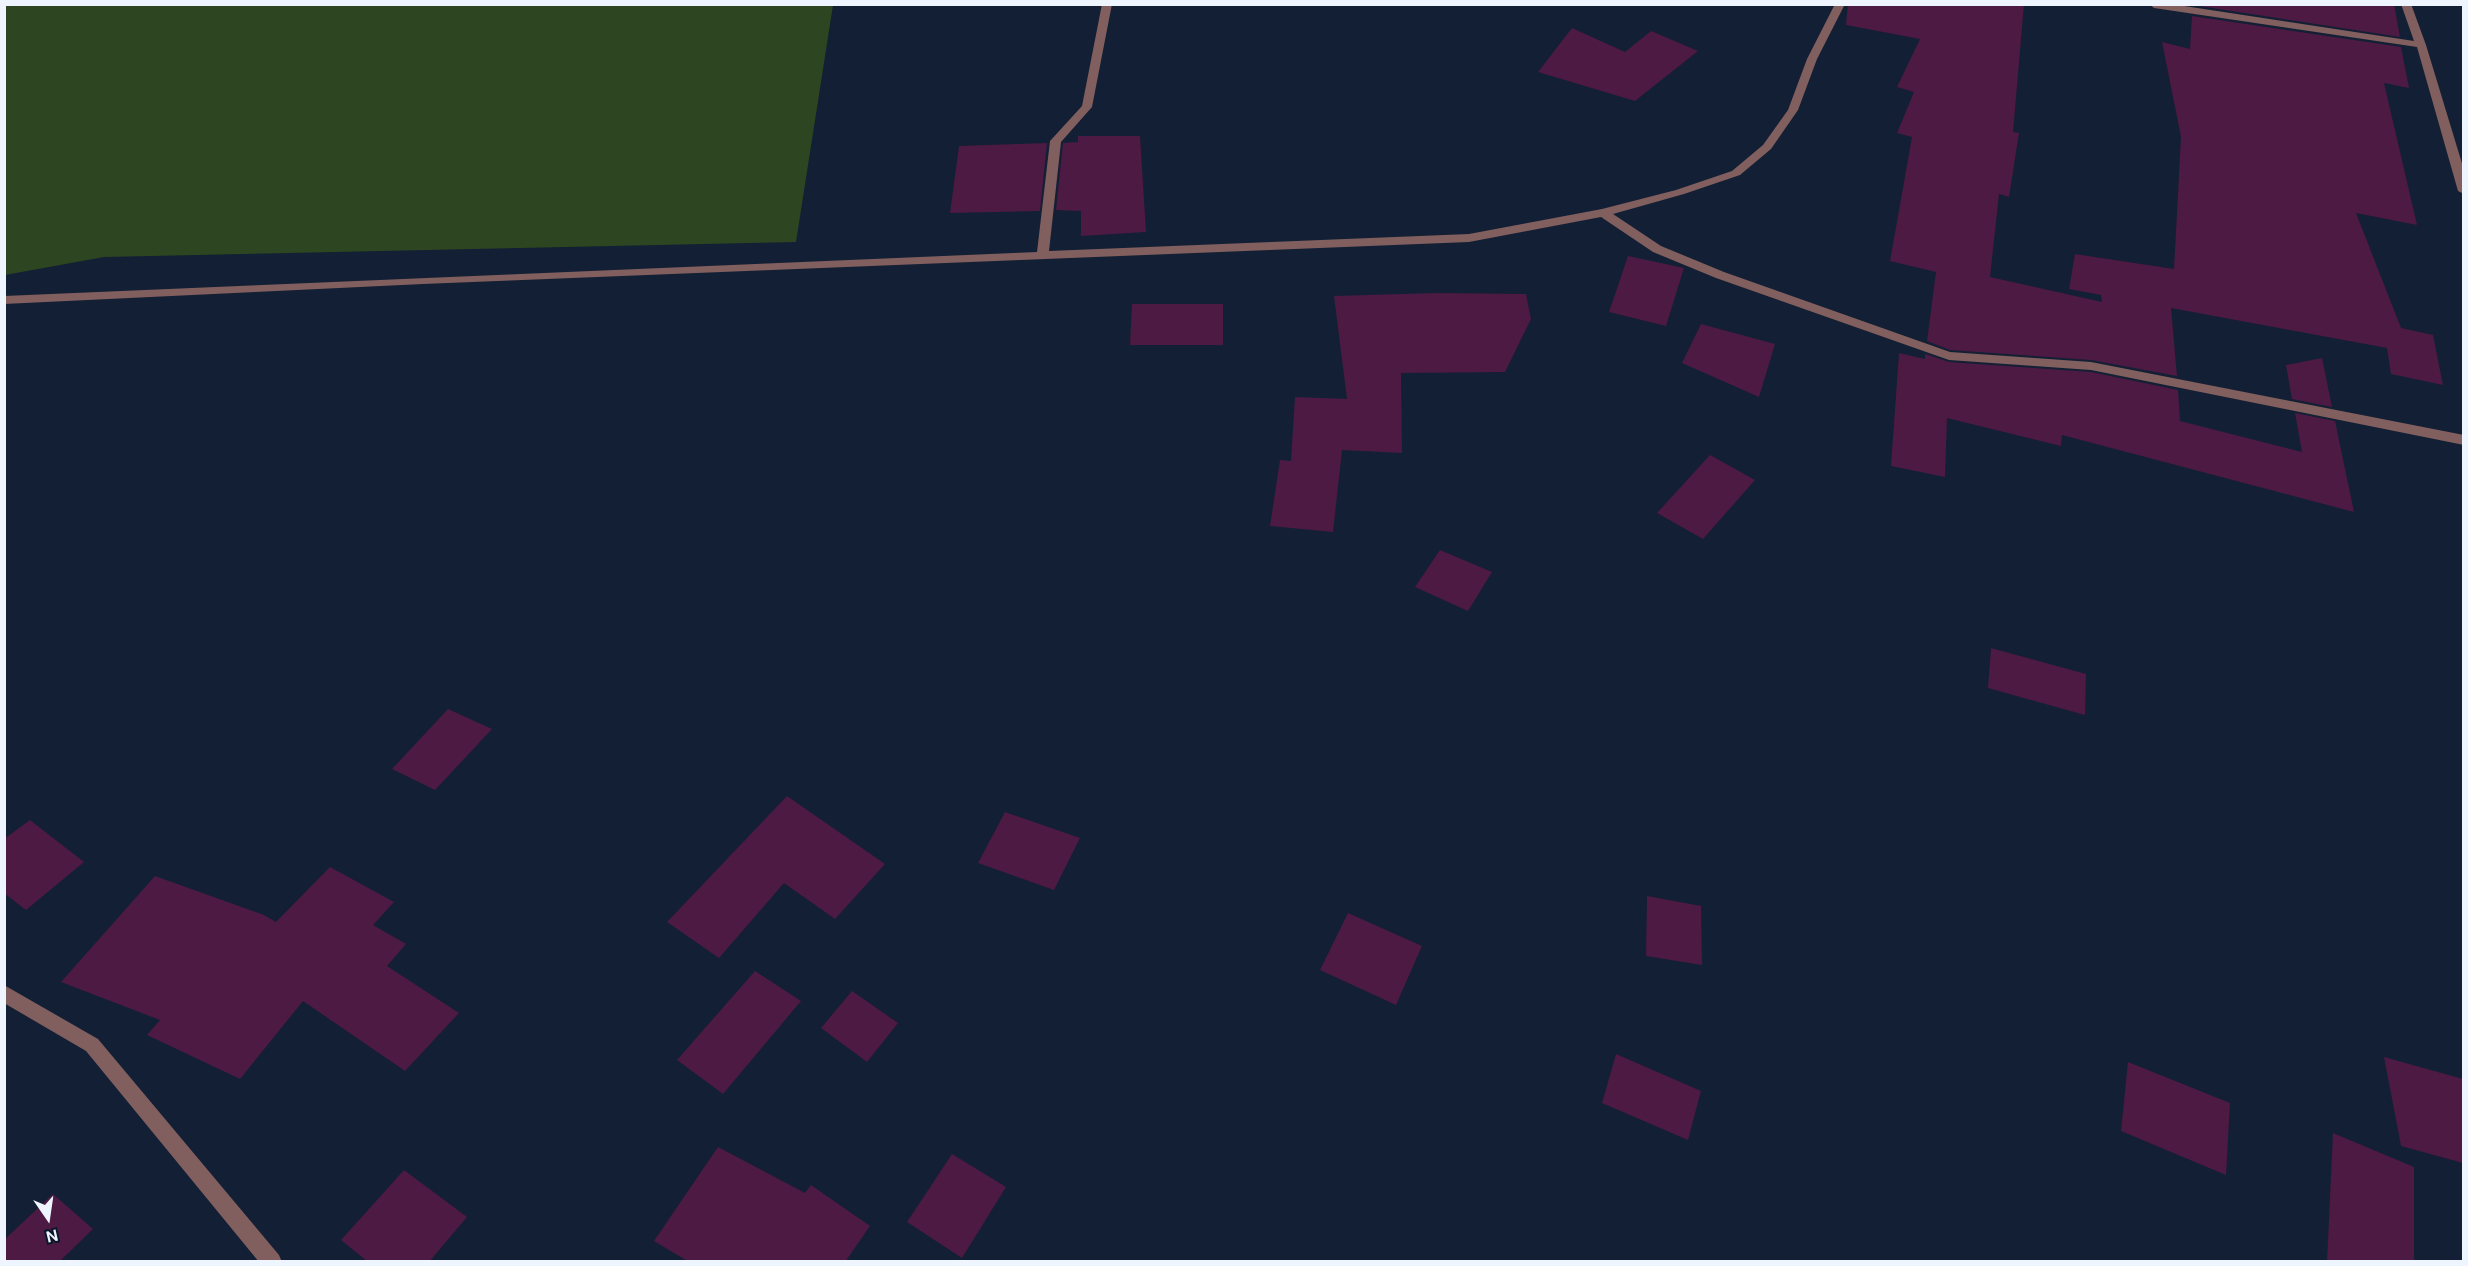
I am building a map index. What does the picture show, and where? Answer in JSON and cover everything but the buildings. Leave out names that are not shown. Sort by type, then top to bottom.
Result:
[{"type":"street","points":[[1042,257],[1056,141],[1087,107],[1107,4]]},
{"type":"street","points":[[4,300],[423,280],[1042,257],[1469,238],[1603,213],[1680,192],[1736,173],[1767,147],[1793,110],[1812,59],[1840,4]]},
{"type":"street","points":[[2406,4],[2421,45],[2463,191]]},
{"type":"street","points":[[2154,5],[2421,45]]},
{"type":"street","points":[[1603,213],[1657,249],[1699,267],[1948,356],[2091,366],[2463,440]]},
{"type":"street","points":[[4,993],[92,1045],[272,1262]]},
{"type":"green space","points":[[5,4],[833,5],[796,242],[104,257],[5,275]]}]
